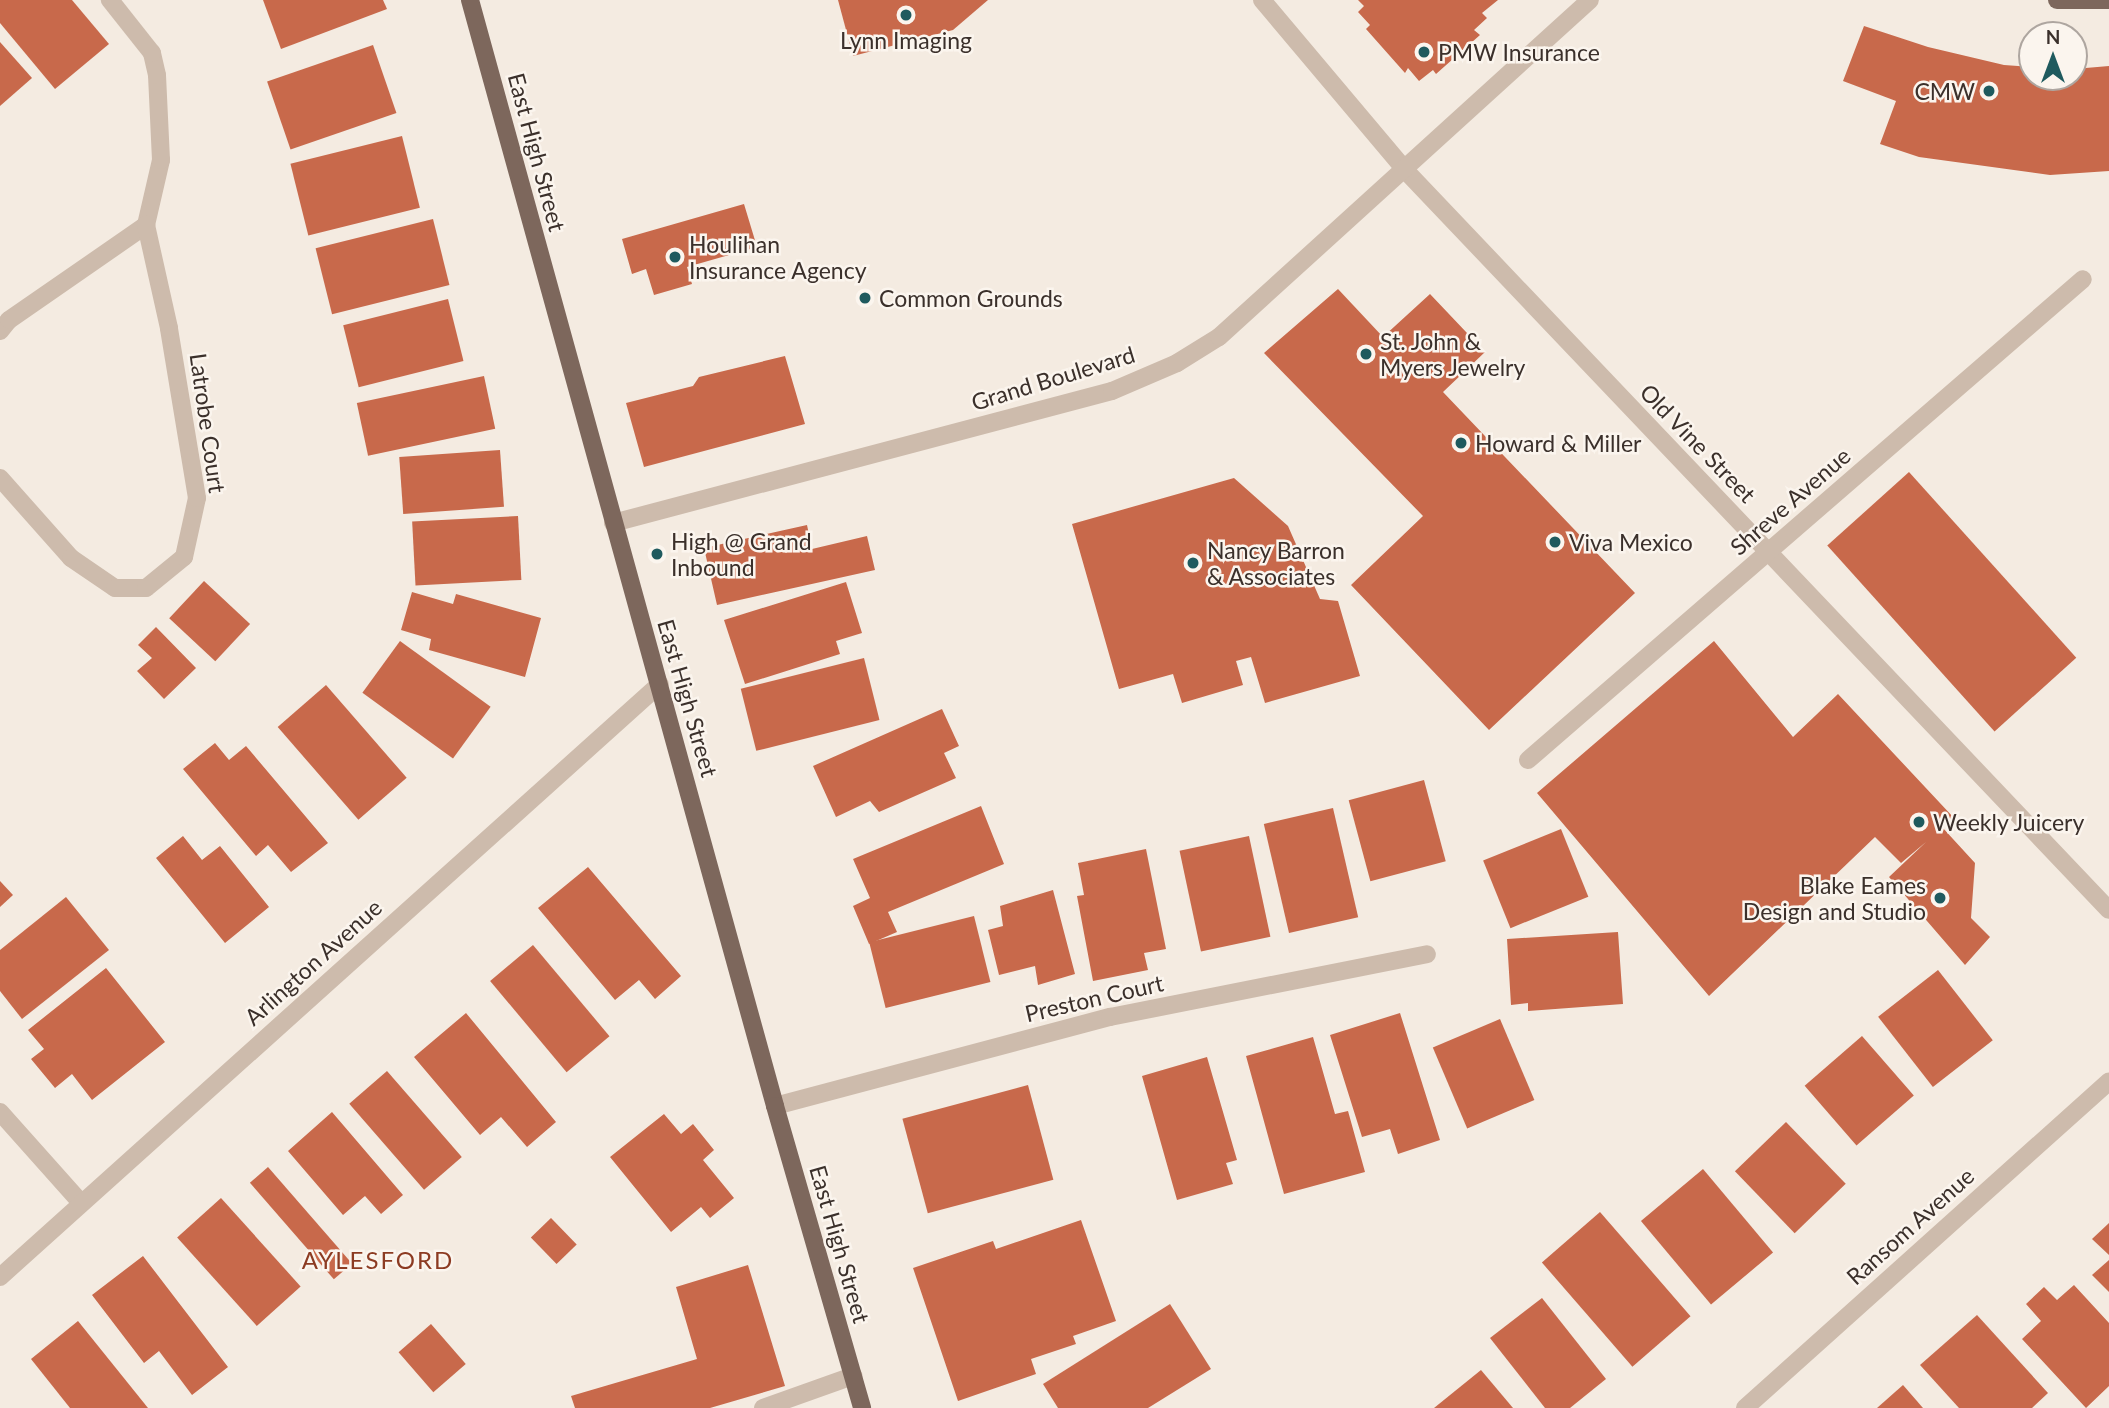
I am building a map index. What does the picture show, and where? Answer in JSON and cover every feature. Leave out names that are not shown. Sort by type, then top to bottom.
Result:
[{"type":"main road","name":"East High Street","points":[[470,0],[775,1105],[862,1408]]},
{"type":"main road","points":[[2057,0],[2109,0]]},
{"type":"street","name":"Latrobe Court","points":[[0,478],[71,558],[115,587],[146,587],[184,557],[197,498],[169,328],[146,225],[162,160],[157,75],[152,53],[110,0]]},
{"type":"street","name":"Old Vine Street","points":[[1262,0],[1405,170],[2109,909]]},
{"type":"street","name":"Grand Boulevard","points":[[613,523],[1107,392],[1177,363],[1219,337],[1590,0]]},
{"type":"street","points":[[0,331],[9,320],[146,225]]},
{"type":"street","name":"Shreve Avenue","points":[[1528,760],[2083,279]]},
{"type":"street","name":"Arlington Avenue","points":[[0,1277],[660,684]]},
{"type":"street","name":"Preston Court","points":[[775,1105],[1110,1017],[1427,954]]},
{"type":"street","name":"Ransom Avenue","points":[[1745,1408],[2109,1081]]},
{"type":"street","points":[[0,1112],[81,1203]]},
{"type":"street","points":[[763,1408],[853,1376]]},
{"type":"building","points":[[0,0],[72,0],[109,44],[55,89],[0,23]]},
{"type":"building","points":[[263,0],[383,0],[387,9],[281,49]]},
{"type":"building","name":"Lynn Imaging","points":[[838,0],[988,0],[953,30],[853,56]]},
{"type":"building","name":"PMW Insurance","points":[[1358,0],[1498,0],[1482,13],[1487,18],[1474,30],[1480,35],[1436,74],[1433,70],[1419,81],[1408,68],[1405,73],[1366,29],[1370,25],[1358,12],[1364,6]]},
{"type":"building","name":"CMW","points":[[1864,26],[1928,47],[2018,66],[2018,91],[2088,91],[2088,68],[2109,66],[2109,171],[2050,175],[1919,157],[1880,144],[1896,101],[1843,81]]},
{"type":"building","points":[[0,42],[32,78],[0,106]]},
{"type":"building","points":[[373,45],[396,113],[291,150],[267,81]]},
{"type":"building","points":[[402,136],[420,208],[308,236],[290,164]]},
{"type":"building","name":"Houlihan Insurance Agency","points":[[744,204],[757,247],[687,267],[692,284],[654,295],[646,269],[632,274],[622,239]]},
{"type":"building","points":[[433,219],[449,285],[332,314],[316,248]]},
{"type":"building","points":[[1338,289],[1383,337],[1430,294],[1485,352],[1443,392],[1635,593],[1489,730],[1351,585],[1423,516],[1264,353]]},
{"type":"building","points":[[448,299],[463,361],[359,387],[343,325]]},
{"type":"building","points":[[785,356],[805,424],[644,467],[626,403],[693,386],[699,377]]},
{"type":"building","points":[[484,376],[495,429],[368,456],[357,403]]},
{"type":"building","points":[[500,450],[504,507],[403,514],[399,457]]},
{"type":"building","points":[[1909,472],[2076,658],[1995,731],[1827,546]]},
{"type":"building","name":"Nancy Barron & Associates","points":[[1234,478],[1288,526],[1320,599],[1338,601],[1360,676],[1265,703],[1251,657],[1236,661],[1243,685],[1182,703],[1173,674],[1119,689],[1072,524]]},
{"type":"building","points":[[518,516],[521,580],[415,585],[412,522]]},
{"type":"building","points":[[807,525],[812,549],[867,536],[875,570],[717,605],[704,548]]},
{"type":"building","points":[[204,581],[250,624],[215,661],[169,618]]},
{"type":"building","points":[[846,582],[862,633],[836,641],[840,654],[745,684],[724,620]]},
{"type":"building","points":[[412,592],[453,604],[456,594],[541,618],[525,677],[429,650],[431,639],[401,630]]},
{"type":"building","points":[[156,627],[196,668],[164,699],[137,671],[152,658],[138,645]]},
{"type":"building","points":[[400,641],[491,707],[453,759],[362,693]]},
{"type":"building","points":[[1714,641],[1793,737],[1838,694],[1954,818],[1942,827],[1975,863],[1971,918],[1990,937],[1965,965],[1889,877],[1926,842],[1901,863],[1875,837],[1709,996],[1537,793]]},
{"type":"building","points":[[864,658],[879,720],[756,751],[741,689]]},
{"type":"building","points":[[326,685],[407,778],[358,820],[278,727]]},
{"type":"building","points":[[942,709],[959,746],[944,753],[956,778],[879,812],[870,801],[836,817],[813,766]]},
{"type":"building","points":[[215,743],[229,760],[246,746],[328,843],[291,872],[268,845],[256,856],[183,769]]},
{"type":"building","points":[[1424,780],[1446,861],[1370,881],[1349,800]]},
{"type":"building","points":[[981,806],[1004,864],[888,912],[897,932],[869,944],[853,906],[870,898],[853,859]]},
{"type":"building","points":[[1333,808],[1358,917],[1289,933],[1264,824]]},
{"type":"building","points":[[1561,829],[1588,897],[1510,928],[1483,860]]},
{"type":"building","points":[[183,836],[202,860],[220,846],[269,907],[225,943],[156,858]]},
{"type":"building","points":[[1249,836],[1270,937],[1201,952],[1180,851]]},
{"type":"building","points":[[1146,849],[1166,949],[1144,953],[1148,970],[1093,981],[1077,896],[1084,895],[1078,863]]},
{"type":"building","points":[[588,867],[681,976],[655,999],[639,980],[615,1000],[538,908]]},
{"type":"building","points":[[0,881],[13,895],[0,907]]},
{"type":"building","points":[[1053,890],[1075,974],[1038,985],[1035,966],[999,975],[988,930],[1003,926],[1000,906]]},
{"type":"building","points":[[66,897],[109,950],[22,1019],[0,991],[0,950]]},
{"type":"building","points":[[974,916],[990,982],[886,1008],[869,942]]},
{"type":"building","points":[[1618,932],[1623,1004],[1528,1011],[1528,1003],[1511,1005],[1507,939]]},
{"type":"building","points":[[533,945],[609,1036],[567,1072],[490,981]]},
{"type":"building","points":[[106,968],[165,1042],[92,1100],[72,1074],[55,1088],[31,1059],[44,1049],[28,1030]]},
{"type":"building","points":[[1938,970],[1993,1040],[1933,1087],[1878,1017]]},
{"type":"building","points":[[466,1013],[556,1122],[527,1147],[501,1117],[480,1135],[414,1057]]},
{"type":"building","points":[[1400,1013],[1440,1140],[1398,1154],[1390,1129],[1362,1137],[1330,1035]]},
{"type":"building","points":[[1500,1019],[1534,1100],[1467,1129],[1433,1048]]},
{"type":"building","points":[[1862,1036],[1914,1096],[1856,1145],[1805,1086]]},
{"type":"building","points":[[1313,1037],[1335,1114],[1348,1111],[1365,1172],[1284,1194],[1246,1056]]},
{"type":"building","points":[[1207,1057],[1237,1160],[1226,1163],[1233,1184],[1177,1200],[1142,1076]]},
{"type":"building","points":[[387,1071],[462,1157],[424,1190],[349,1104]]},
{"type":"building","points":[[1028,1085],[1053,1180],[928,1213],[902,1119]]},
{"type":"building","points":[[332,1112],[403,1195],[381,1214],[365,1196],[343,1215],[288,1151]]},
{"type":"building","points":[[664,1114],[681,1134],[693,1124],[714,1150],[703,1160],[734,1198],[710,1218],[701,1207],[671,1232],[610,1157]]},
{"type":"building","points":[[1786,1122],[1846,1184],[1795,1233],[1735,1171]]},
{"type":"building","points":[[268,1167],[352,1264],[334,1279],[250,1183]]},
{"type":"building","points":[[1703,1169],[1773,1252],[1711,1305],[1641,1221]]},
{"type":"building","points":[[221,1198],[301,1286],[257,1326],[177,1237]]},
{"type":"building","points":[[1600,1212],[1691,1316],[1632,1367],[1542,1263]]},
{"type":"building","points":[[551,1218],[577,1245],[557,1264],[531,1237]]},
{"type":"building","points":[[1081,1220],[1116,1321],[1073,1336],[1076,1344],[1031,1359],[1036,1374],[958,1401],[913,1268],[993,1241],[996,1249]]},
{"type":"building","points":[[2109,1223],[2109,1255],[2092,1239]]},
{"type":"building","points":[[143,1256],[228,1367],[192,1395],[159,1351],[144,1363],[92,1295]]},
{"type":"building","points":[[2109,1260],[2109,1292],[2092,1275]]},
{"type":"building","points":[[748,1265],[785,1386],[710,1408],[575,1408],[571,1396],[697,1359],[676,1287]]},
{"type":"building","points":[[2074,1285],[2109,1323],[2109,1386],[2086,1408],[2022,1339],[2041,1321],[2026,1304],[2044,1287],[2057,1300]]},
{"type":"building","points":[[1542,1298],[1606,1379],[1570,1408],[1545,1408],[1490,1338]]},
{"type":"building","points":[[1170,1304],[1211,1369],[1148,1408],[1058,1408],[1043,1384]]},
{"type":"building","points":[[1977,1315],[2048,1393],[2032,1408],[1959,1408],[1920,1365]]},
{"type":"building","points":[[78,1321],[148,1408],[70,1408],[31,1359]]},
{"type":"building","points":[[431,1324],[466,1364],[433,1392],[399,1352]]},
{"type":"building","points":[[1481,1370],[1513,1408],[1434,1408]]},
{"type":"building","points":[[1903,1385],[1923,1408],[1877,1408]]},
{"type":"place","name":"Lynn Imaging","points":[[906,15]]},
{"type":"place","name":"PMW Insurance","points":[[1424,52]]},
{"type":"place","name":"CMW","points":[[1989,91]]},
{"type":"place","name":"Houlihan Insurance Agency","points":[[675,257]]},
{"type":"place","name":"Common Grounds","points":[[865,298]]},
{"type":"place","name":"St. John & Myers Jewelry","points":[[1366,354]]},
{"type":"place","name":"Howard & Miller","points":[[1461,443]]},
{"type":"place","name":"Viva Mexico","points":[[1555,542]]},
{"type":"place","name":"High @ Grand Inbound","points":[[657,554]]},
{"type":"place","name":"Nancy Barron & Associates","points":[[1193,563]]},
{"type":"place","name":"Weekly Juicery","points":[[1919,822]]},
{"type":"place","name":"Blake Eames Design and Studio","points":[[1940,898]]},
{"type":"district","name":"AYLESFORD","points":[[378,1260]]}]
